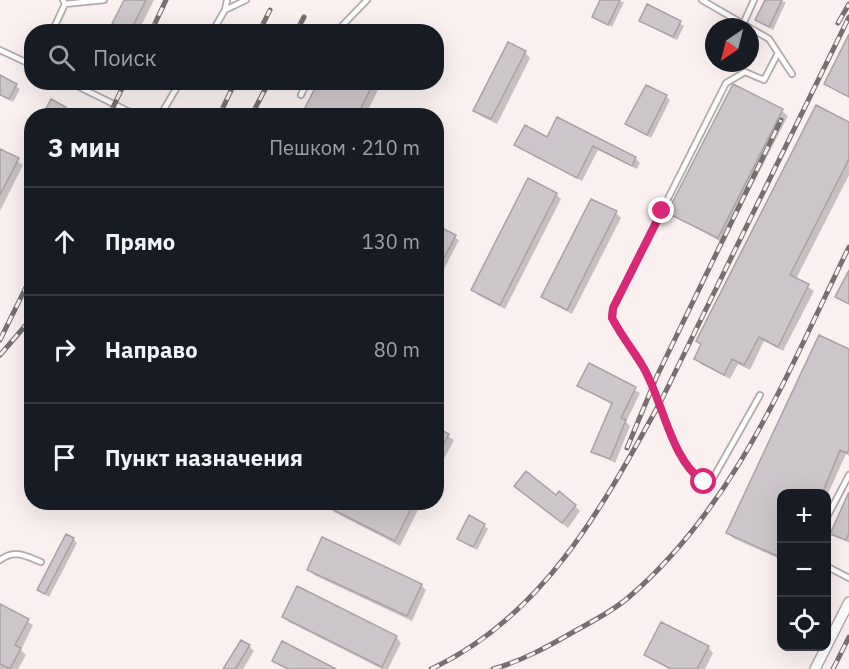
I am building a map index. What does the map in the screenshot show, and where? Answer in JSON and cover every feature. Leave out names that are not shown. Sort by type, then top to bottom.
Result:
[{"type":"street","points":[[815,669],[849,602]]},
{"type":"lane","points":[[55,24],[64,2],[104,0]]},
{"type":"lane","points":[[217,24],[225,10],[227,0]]},
{"type":"lane","points":[[225,10],[246,0]]},
{"type":"lane","points":[[344,24],[367,0]]},
{"type":"lane","points":[[702,0],[736,18]]},
{"type":"lane","points":[[746,18],[754,0]]},
{"type":"lane","points":[[759,32],[769,39],[792,74]]},
{"type":"lane","points":[[0,50],[24,61]]},
{"type":"lane","points":[[760,395],[712,480],[704,482],[693,474],[673,438],[643,366],[612,318],[613,308],[726,83],[745,72],[764,80],[778,53]]},
{"type":"lane","points":[[85,90],[122,108]]},
{"type":"lane","points":[[165,108],[175,90]]},
{"type":"lane","points":[[301,95],[303,90]]},
{"type":"lane","points":[[831,509],[849,475]]},
{"type":"lane","points":[[0,560],[6,555],[18,553],[41,562]]},
{"type":"lane","points":[[831,569],[849,578]]},
{"type":"building","points":[[124,0],[146,0],[134,24],[112,24]]},
{"type":"building","points":[[600,0],[620,0],[608,25],[592,17]]},
{"type":"building","points":[[765,0],[782,0],[769,27],[756,18]]},
{"type":"building","points":[[647,4],[681,21],[673,37],[639,21]]},
{"type":"building","points":[[849,34],[849,97],[824,84]]},
{"type":"building","points":[[508,42],[526,51],[491,119],[473,111]]},
{"type":"building","points":[[0,75],[17,84],[9,99],[0,95]]},
{"type":"building","points":[[733,84],[783,109],[718,238],[667,213]]},
{"type":"building","points":[[646,85],[667,95],[647,135],[625,124]]},
{"type":"building","points":[[314,90],[370,90],[361,108],[305,108]]},
{"type":"building","points":[[51,99],[66,107],[66,108],[46,108]]},
{"type":"building","points":[[816,105],[849,122],[849,159],[790,275],[809,284],[778,347],[759,337],[744,365],[732,359],[724,375],[694,359],[701,344],[696,341]]},
{"type":"building","points":[[557,117],[636,157],[632,166],[593,146],[577,178],[514,145],[525,125],[547,137]]},
{"type":"building","points":[[0,149],[19,158],[0,195]]},
{"type":"building","points":[[528,178],[557,193],[500,305],[471,290]]},
{"type":"building","points":[[591,199],[617,211],[567,310],[541,297]]},
{"type":"building","points":[[444,229],[456,235],[444,258]]},
{"type":"building","points":[[849,270],[849,304],[835,297]]},
{"type":"building","points":[[819,335],[849,349],[849,449],[847,453],[840,450],[824,489],[777,489],[777,556],[726,533]]},
{"type":"building","points":[[589,363],[636,387],[621,418],[626,420],[610,459],[591,452],[612,403],[577,386]]},
{"type":"building","points":[[444,431],[449,434],[444,444]]},
{"type":"building","points":[[526,471],[556,495],[559,491],[576,505],[562,523],[514,486]]},
{"type":"building","points":[[849,492],[849,533],[846,540],[831,534]]},
{"type":"building","points":[[334,510],[410,510],[395,541]]},
{"type":"building","points":[[469,515],[485,524],[473,547],[457,539]]},
{"type":"building","points":[[66,534],[74,538],[45,594],[37,590]]},
{"type":"building","points":[[322,537],[422,584],[407,616],[307,570]]},
{"type":"building","points":[[297,586],[397,636],[382,667],[282,617]]},
{"type":"building","points":[[0,604],[29,619],[15,645],[21,648],[10,669],[0,664]]},
{"type":"building","points":[[661,622],[709,646],[697,669],[671,669],[644,655]]},
{"type":"building","points":[[241,640],[250,645],[235,669],[223,669]]},
{"type":"building","points":[[282,641],[336,669],[288,669],[272,661]]},
{"type":"railway","points":[[155,24],[166,0]]},
{"type":"railway","points":[[838,23],[849,4]]},
{"type":"railway","points":[[263,24],[270,10]]},
{"type":"railway","points":[[300,24],[304,17]]},
{"type":"railway","points":[[431,669],[471,646],[507,619],[539,588],[568,554],[593,517],[662,399],[849,17]]},
{"type":"railway","points":[[113,108],[121,90]]},
{"type":"railway","points":[[223,108],[231,90]]},
{"type":"railway","points":[[255,108],[265,90]]},
{"type":"railway","points":[[627,448],[657,376],[781,120]]},
{"type":"railway","points":[[493,669],[535,653],[610,611],[629,597],[667,560],[700,521],[757,434],[849,247]]},
{"type":"railway","points":[[0,340],[24,291]]},
{"type":"railway","points":[[0,355],[24,327]]},
{"type":"railway","points":[[833,669],[849,637]]},
{"type":"route","points":[[662,211],[613,308],[612,318],[622,338],[643,366],[673,438],[693,474],[704,482]]}]
